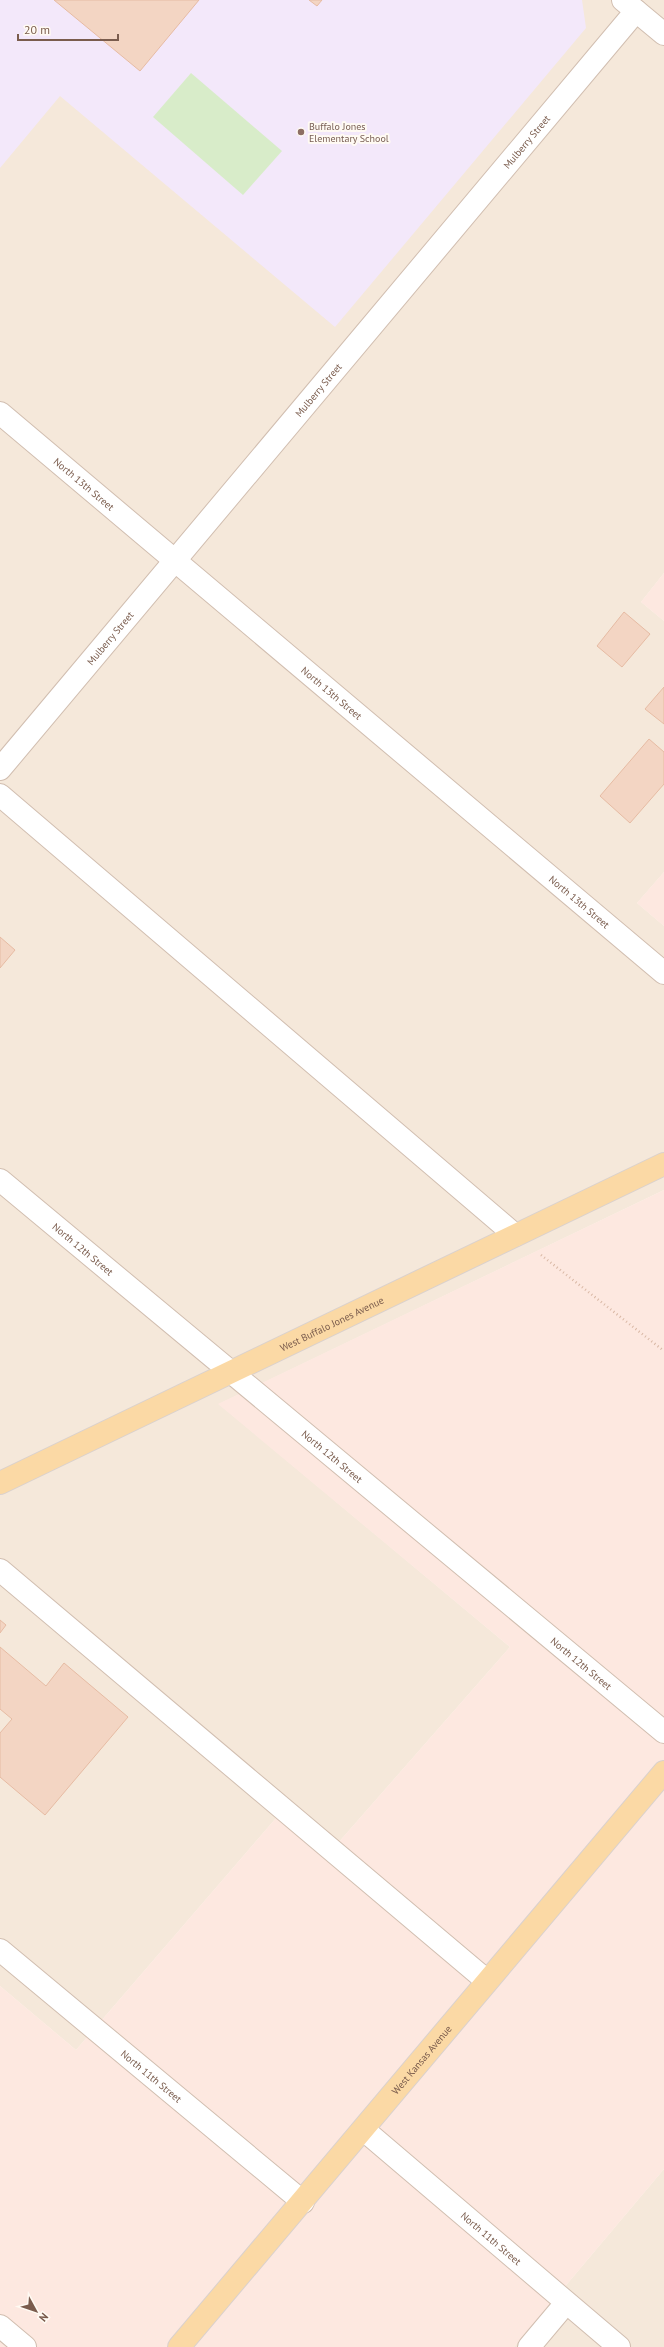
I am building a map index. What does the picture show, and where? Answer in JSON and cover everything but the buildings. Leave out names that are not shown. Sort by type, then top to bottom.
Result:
[{"type":"main road","name":"West Buffalo Jones Avenue","points":[[0,1483],[664,1164]]},
{"type":"main road","name":"West Kansas Avenue","points":[[179,2347],[364,2130],[664,1772]]},
{"type":"street","points":[[630,5],[664,34]]},
{"type":"street","name":"Mulberry Street","points":[[0,769],[175,560],[630,5]]},
{"type":"street","name":"North 13th Street","points":[[0,413],[664,973]]},
{"type":"street","points":[[0,795],[515,1235]]},
{"type":"street","name":"North 12th Street","points":[[0,1180],[664,1732]]},
{"type":"street","points":[[0,1570],[488,1981]]},
{"type":"street","name":"North 11th Street","points":[[0,1950],[303,2202]]},
{"type":"street","name":"North 11th Street","points":[[364,2130],[619,2347]]},
{"type":"street","points":[[529,2347],[566,2303]]},
{"type":"street","points":[[0,2326],[25,2347]]},
{"type":"path","points":[[515,1235],[664,1351]]},
{"type":"shaded area","points":[[0,0],[664,0],[664,573],[641,602],[664,621],[664,872],[637,903],[664,926],[664,1190],[219,1404],[510,1647],[331,1851],[283,1810],[76,2050],[0,1986]]},
{"type":"shaded area","name":"Buffalo Jones Elementary School","points":[[0,0],[582,0],[586,28],[335,327],[60,96],[0,168]]},
{"type":"shaded area","points":[[664,573],[664,621],[641,602]]},
{"type":"shaded area","points":[[664,872],[664,926],[637,903]]},
{"type":"shaded area","points":[[664,1190],[664,2169],[514,2347],[0,2347],[0,1986],[76,2050],[283,1810],[331,1851],[510,1647],[218,1404]]},
{"type":"shaded area","points":[[664,2169],[664,2347],[514,2347]]},
{"type":"green space","points":[[191,73],[282,151],[243,195],[153,117]]},
{"type":"place","name":"Buffalo Jones Elementary School","points":[[301,132]]}]
